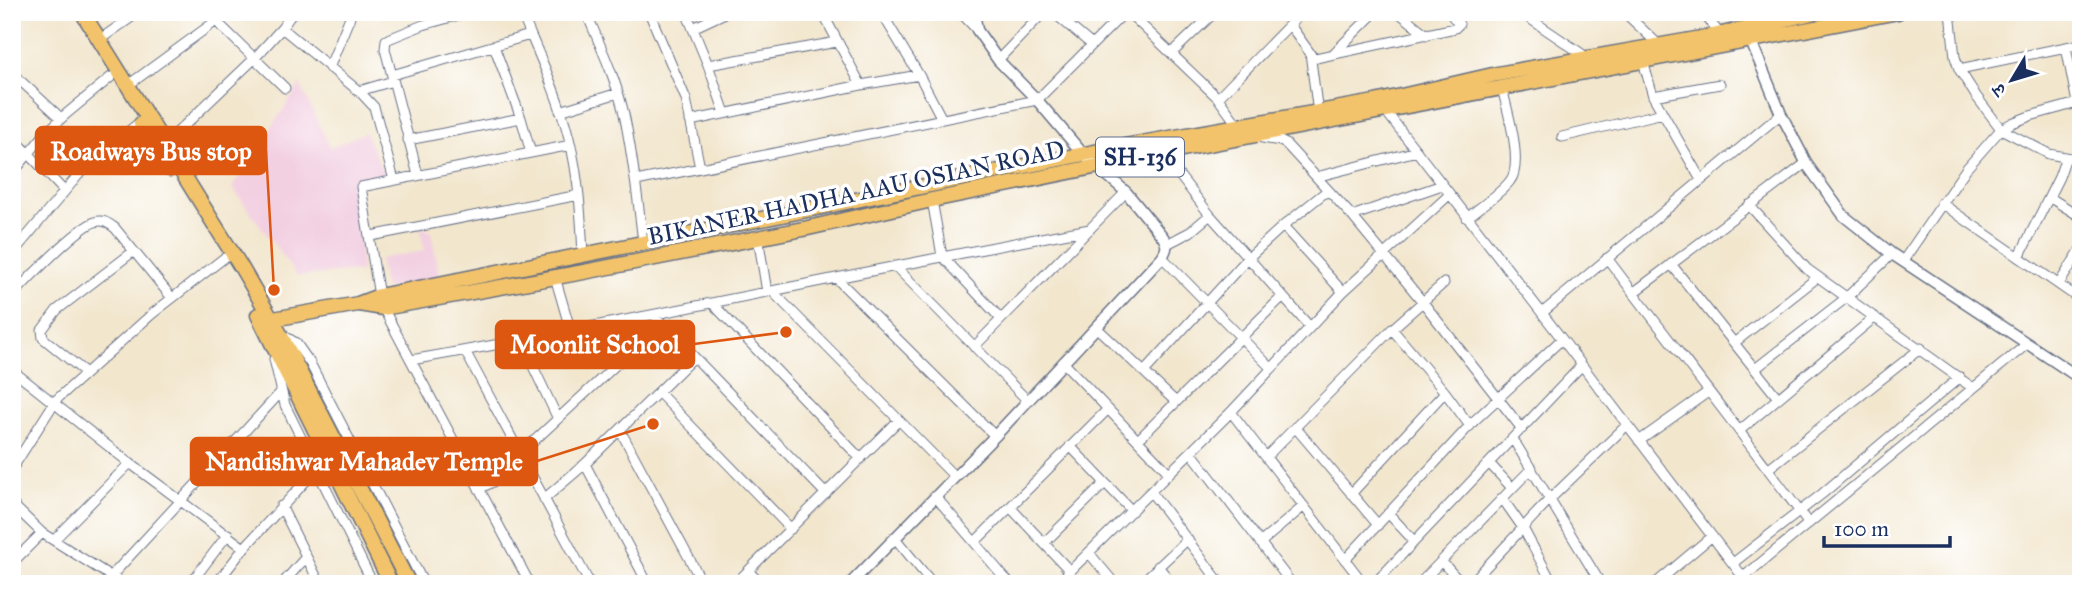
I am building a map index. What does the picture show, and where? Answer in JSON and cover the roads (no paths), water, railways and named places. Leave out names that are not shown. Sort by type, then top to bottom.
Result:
[{"type":"main road","points":[[72,12],[224,258],[271,324],[328,457],[391,584]]},
{"type":"main road","points":[[82,12],[165,144],[271,324],[409,584]]},
{"type":"main road","name":"BIKANER HADHA AAU OSIAN ROAD","points":[[1748,35],[1816,12]]},
{"type":"main road","name":"BIKANER HADHA AAU OSIAN ROAD","points":[[271,324],[358,304],[555,276],[808,228],[1162,153],[1318,113],[1381,106],[1497,74],[1643,61],[1723,40],[1826,19],[1898,12]]},
{"type":"main road","name":"BIKANER HADHA AAU OSIAN ROAD","points":[[381,302],[643,242],[1083,154],[1244,131],[1381,106],[1503,88],[1660,46],[1723,40]]},
{"type":"street","points":[[99,40],[139,12]]},
{"type":"street","points":[[329,68],[352,12]]},
{"type":"street","points":[[418,176],[385,49],[386,40],[423,25],[470,12]]},
{"type":"street","points":[[520,12],[571,145],[579,195],[583,255]]},
{"type":"street","points":[[586,12],[608,65],[623,112],[636,181],[643,242]]},
{"type":"street","points":[[649,12],[685,99],[700,168]]},
{"type":"street","points":[[687,12],[725,113]]},
{"type":"street","points":[[693,28],[727,12]]},
{"type":"street","points":[[822,12],[861,85]]},
{"type":"street","points":[[881,12],[942,119]]},
{"type":"street","points":[[850,584],[995,436],[1167,249],[1167,244],[1126,192],[1083,154],[998,60],[977,30],[960,12]]},
{"type":"street","points":[[974,12],[977,30]]},
{"type":"street","points":[[998,60],[1044,12]]},
{"type":"street","points":[[1053,12],[1092,45]]},
{"type":"street","points":[[636,181],[1037,100],[1127,12],[1218,99],[1244,131],[1286,144],[1352,216],[1422,300],[1522,429]]},
{"type":"street","points":[[1172,53],[1215,12]]},
{"type":"street","points":[[1218,99],[1302,12]]},
{"type":"street","points":[[1332,54],[1375,12]]},
{"type":"street","points":[[1398,12],[1427,35]]},
{"type":"street","points":[[1311,59],[1458,26],[1459,20],[1449,12]]},
{"type":"street","points":[[1520,12],[1591,64]]},
{"type":"street","points":[[1624,12],[1660,46]]},
{"type":"street","points":[[1702,12],[1723,40]]},
{"type":"street","points":[[1950,12],[1959,69],[2001,129],[2049,154],[2081,160]]},
{"type":"street","points":[[165,144],[254,59],[282,28],[289,14]]},
{"type":"street","points":[[127,86],[216,20],[285,88]]},
{"type":"street","points":[[1290,25],[1310,53],[1318,113]]},
{"type":"street","points":[[282,28],[359,91],[374,107],[394,180]]},
{"type":"street","points":[[1748,35],[1781,114],[1806,163],[1844,216],[1892,254],[2076,376],[2081,363]]},
{"type":"street","points":[[359,91],[530,36]]},
{"type":"street","points":[[708,65],[837,42]]},
{"type":"street","points":[[1959,69],[2081,44]]},
{"type":"street","points":[[495,46],[531,153]]},
{"type":"street","points":[[1903,261],[1966,169],[2001,129],[2030,116],[2079,103],[2066,47]]},
{"type":"street","points":[[1643,61],[1653,96],[1701,180]]},
{"type":"street","points":[[12,74],[61,118]]},
{"type":"street","points":[[690,121],[919,75]]},
{"type":"street","points":[[12,174],[61,118],[111,77]]},
{"type":"street","points":[[1653,96],[1720,84]]},
{"type":"street","points":[[1467,218],[1510,181],[1515,172],[1514,145],[1503,88]]},
{"type":"street","points":[[560,111],[618,93]]},
{"type":"street","points":[[1381,106],[1738,570]]},
{"type":"street","points":[[1562,136],[1662,113]]},
{"type":"street","points":[[1542,313],[1781,114]]},
{"type":"street","points":[[408,140],[521,118]]},
{"type":"street","points":[[12,254],[96,157],[140,122]]},
{"type":"street","points":[[12,136],[64,191]]},
{"type":"street","points":[[530,584],[381,302],[361,187],[571,145]]},
{"type":"street","points":[[1316,177],[1417,151]]},
{"type":"street","points":[[1162,153],[1210,215],[1310,327]]},
{"type":"street","points":[[2019,257],[2066,157]]},
{"type":"street","points":[[1633,293],[1806,163]]},
{"type":"street","points":[[1352,216],[1442,185]]},
{"type":"street","points":[[1144,372],[1248,258],[1328,190]]},
{"type":"street","points":[[974,347],[1126,192]]},
{"type":"street","points":[[371,236],[579,195]]},
{"type":"street","points":[[1057,584],[1231,412],[1343,292],[1449,195]]},
{"type":"street","points":[[2049,197],[2081,217]]},
{"type":"street","points":[[932,200],[942,257],[1001,319]]},
{"type":"street","points":[[1941,203],[2079,295]]},
{"type":"street","points":[[1749,205],[1807,269],[1967,383]]},
{"type":"street","points":[[1167,244],[1190,232],[1210,215]]},
{"type":"street","points":[[12,296],[88,225],[104,221],[115,228],[172,298]]},
{"type":"street","points":[[1283,226],[1343,292]]},
{"type":"street","points":[[411,360],[571,332],[1090,229]]},
{"type":"street","points":[[758,237],[769,291],[954,476]]},
{"type":"street","points":[[2059,284],[2081,249]]},
{"type":"street","points":[[86,373],[43,338],[42,330],[57,310],[134,251]]},
{"type":"street","points":[[1755,369],[1846,298],[1892,254]]},
{"type":"street","points":[[1162,257],[1271,368]]},
{"type":"street","points":[[12,469],[16,456],[53,404],[152,314],[224,258]]},
{"type":"street","points":[[1607,258],[1769,468],[1804,518]]},
{"type":"street","points":[[1671,264],[1778,398]]},
{"type":"street","points":[[895,266],[1027,400]]},
{"type":"street","points":[[555,276],[571,332]]},
{"type":"street","points":[[1734,343],[1818,277]]},
{"type":"street","points":[[836,278],[995,436]]},
{"type":"street","points":[[1266,457],[1392,329],[1444,283]]},
{"type":"street","points":[[1138,440],[1282,297]]},
{"type":"street","points":[[712,303],[861,459]]},
{"type":"street","points":[[654,315],[826,494]]},
{"type":"street","points":[[1739,431],[1875,317]]},
{"type":"street","points":[[520,454],[661,323]]},
{"type":"street","points":[[271,324],[275,362],[285,405],[373,584]]},
{"type":"street","points":[[271,324],[296,343],[310,363],[424,584]]},
{"type":"street","points":[[1097,328],[1176,402]]},
{"type":"street","points":[[1392,329],[1470,426]]},
{"type":"street","points":[[1345,560],[1470,426],[1562,338]]},
{"type":"street","points":[[521,341],[558,419]]},
{"type":"street","points":[[1735,584],[1738,570],[1967,383],[2027,344]]},
{"type":"street","points":[[1769,468],[1921,348]]},
{"type":"street","points":[[465,351],[590,584]]},
{"type":"street","points":[[544,499],[585,464],[694,357]]},
{"type":"street","points":[[1063,362],[1170,473]]},
{"type":"street","points":[[1374,584],[1582,365]]},
{"type":"street","points":[[13,372],[244,548]]},
{"type":"street","points":[[1738,570],[1967,383]]},
{"type":"street","points":[[104,584],[281,392]]},
{"type":"street","points":[[1351,494],[1445,392]]},
{"type":"street","points":[[1639,441],[1708,392]]},
{"type":"street","points":[[659,393],[791,529]]},
{"type":"street","points":[[975,542],[1108,409]]},
{"type":"street","points":[[1231,412],[1364,584]]},
{"type":"street","points":[[735,584],[899,420]]},
{"type":"street","points":[[1470,584],[1549,500],[1627,425]]},
{"type":"street","points":[[1295,427],[1378,525]]},
{"type":"street","points":[[620,430],[703,584]]},
{"type":"street","points":[[1513,439],[1600,583]]},
{"type":"street","points":[[371,481],[454,441]]},
{"type":"street","points":[[1070,446],[1132,511]]},
{"type":"street","points":[[1191,452],[1292,584]]},
{"type":"street","points":[[216,584],[281,506],[328,457]]},
{"type":"street","points":[[54,540],[130,463]]},
{"type":"street","points":[[1489,463],[1512,488]]},
{"type":"street","points":[[585,464],[648,584]]},
{"type":"street","points":[[479,489],[526,465]]},
{"type":"street","points":[[1419,584],[1532,468]]},
{"type":"street","points":[[1044,542],[1105,483]]},
{"type":"street","points":[[1152,492],[1221,584]]},
{"type":"street","points":[[935,496],[1010,584]]},
{"type":"street","points":[[1502,498],[1523,528],[1553,584]]},
{"type":"street","points":[[12,504],[42,533],[123,584]]},
{"type":"street","points":[[281,506],[320,584]]},
{"type":"street","points":[[1260,543],[1304,506]]},
{"type":"street","points":[[1010,507],[1070,571]]},
{"type":"street","points":[[1388,513],[1414,541]]},
{"type":"street","points":[[12,563],[42,533]]},
{"type":"street","points":[[190,584],[228,534]]},
{"type":"street","points":[[1656,584],[1712,536]]},
{"type":"street","points":[[895,538],[933,584]]},
{"type":"street","points":[[1140,584],[1188,539]]},
{"type":"street","points":[[1089,553],[1115,584]]},
{"type":"street","points":[[282,584],[306,557]]},
{"type":"street","points":[[1441,561],[1462,584]]},
{"type":"street","points":[[1158,566],[1172,584]]},
{"type":"street","points":[[748,571],[761,584]]},
{"type":"place","name":"Roadways Bus stop","points":[[274,290]]},
{"type":"place","name":"Moonlit School","points":[[786,332]]},
{"type":"place","name":"Nandishwar Mahadev Temple","points":[[653,424]]}]
